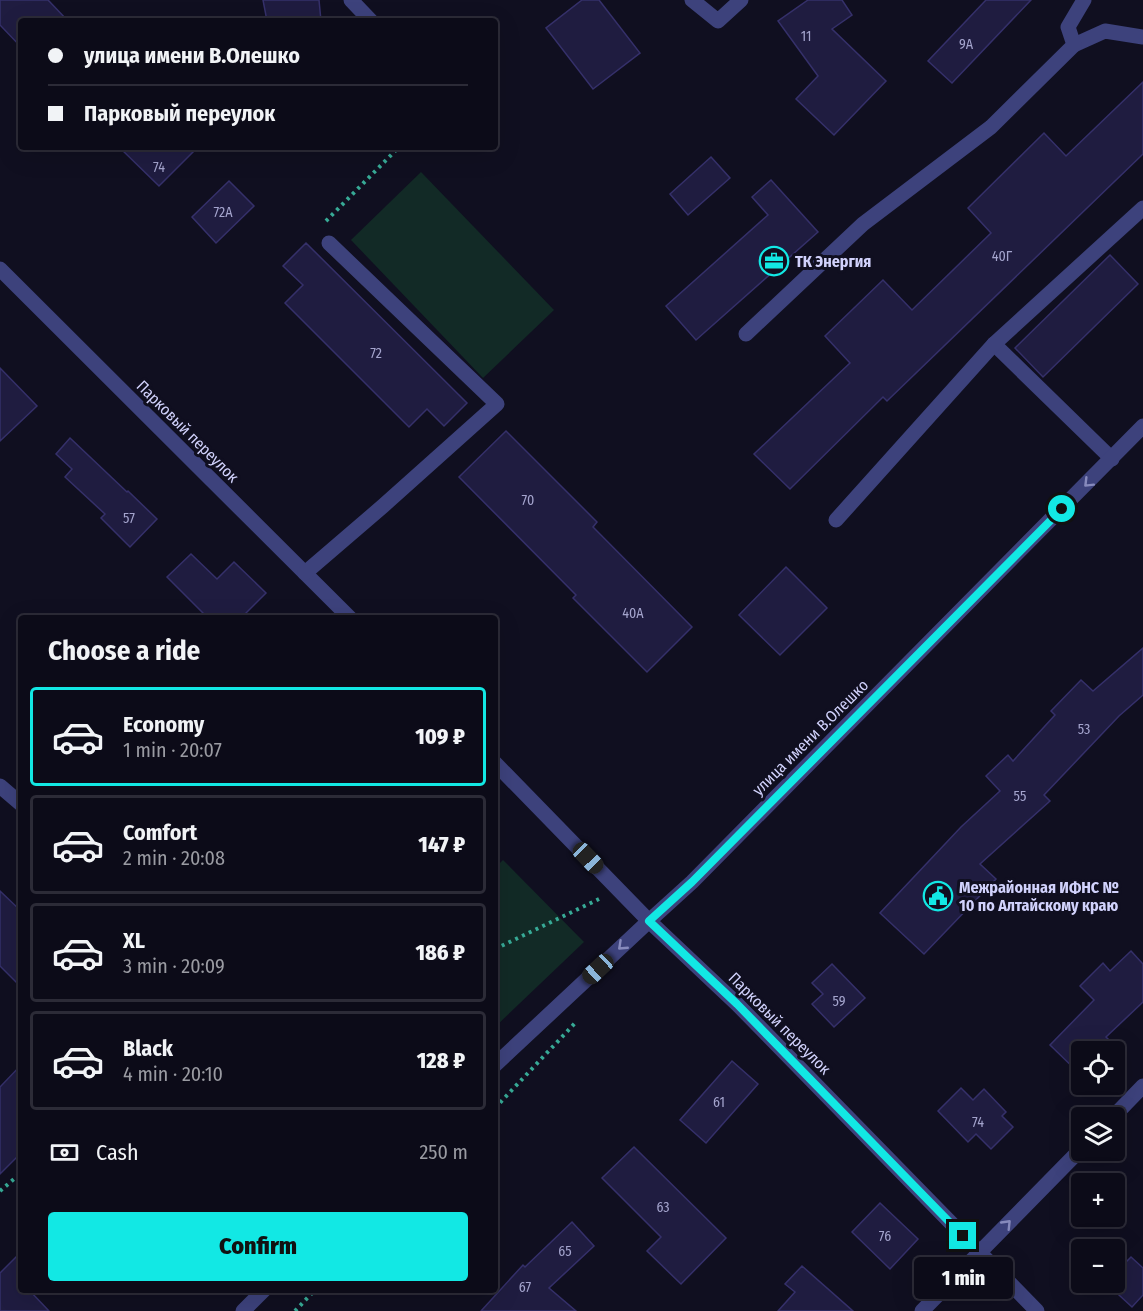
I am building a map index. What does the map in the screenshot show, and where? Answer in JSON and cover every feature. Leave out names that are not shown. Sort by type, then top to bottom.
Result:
[{"type":"street","points":[[351,0],[368,18]]},
{"type":"street","points":[[692,0],[718,21],[741,0]]},
{"type":"street","points":[[1074,45],[1068,27],[1084,0]]},
{"type":"street","points":[[746,334],[863,224],[991,127],[1074,45],[1105,31],[1143,37]]},
{"type":"street","points":[[836,520],[994,344],[1143,208]]},
{"type":"street","points":[[305,573],[497,404],[329,243]]},
{"type":"street","name":"Парковый переулок","points":[[0,269],[347,615]]},
{"type":"street","points":[[994,344],[1112,459]]},
{"type":"street","name":"улица имени В.Олешко","points":[[498,1062],[692,882],[1143,426]]},
{"type":"street","name":"Парковый переулок","points":[[498,766],[649,921],[737,1004],[1036,1311]]},
{"type":"street","points":[[0,786],[18,801]]},
{"type":"street","points":[[1123,1107],[1143,1086]]},
{"type":"street","points":[[922,1311],[1071,1159]]},
{"type":"street","points":[[243,1311],[261,1293]]},
{"type":"path","points":[[329,243],[316,231],[396,150]]},
{"type":"path","points":[[498,948],[619,889]]},
{"type":"path","points":[[0,1191],[18,1176]]},
{"type":"path","points":[[295,1311],[312,1293]]},
{"type":"green space","points":[[421,172],[554,310],[483,378],[351,240]]},
{"type":"green space","points":[[503,860],[584,942],[498,1024],[498,865]]},
{"type":"building","points":[[0,0],[48,0],[65,18],[18,18],[18,44],[0,25]]},
{"type":"building","points":[[263,0],[319,0],[321,18],[266,18]]},
{"type":"building","points":[[582,0],[599,0],[640,53],[593,89],[546,28]]},
{"type":"building","points":[[808,0],[842,0],[852,15],[832,29],[886,81],[834,135],[796,99],[818,76],[778,21]]},
{"type":"building","points":[[986,0],[1031,0],[952,83],[928,61]]},
{"type":"building","points":[[1143,82],[1143,154],[887,401],[883,397],[790,489],[754,454],[850,363],[825,336],[883,280],[912,310],[991,233],[968,208],[1044,133],[1066,156]]},
{"type":"building","points":[[122,150],[195,150],[159,186]]},
{"type":"building","points":[[711,157],[730,178],[688,215],[670,194]]},
{"type":"building","points":[[771,180],[818,232],[696,340],[666,306],[768,215],[752,197]]},
{"type":"building","points":[[229,181],[254,206],[216,243],[192,217]]},
{"type":"building","points":[[306,243],[467,403],[444,426],[427,409],[409,427],[285,303],[303,285],[283,266]]},
{"type":"building","points":[[1110,255],[1138,284],[1043,377],[1015,348]]},
{"type":"building","points":[[0,368],[37,406],[0,441]]},
{"type":"building","points":[[506,431],[597,522],[593,527],[692,627],[647,672],[573,598],[576,595],[459,477]]},
{"type":"building","points":[[70,438],[157,519],[130,547],[101,518],[105,514],[65,477],[72,469],[56,454]]},
{"type":"building","points":[[191,554],[217,579],[234,562],[266,593],[244,615],[205,615],[167,577]]},
{"type":"building","points":[[786,567],[827,608],[780,655],[739,615]]},
{"type":"building","points":[[1143,648],[1143,695],[1119,716],[1044,795],[1050,801],[980,864],[996,879],[924,954],[880,913],[961,827],[1000,791],[986,776],[1008,755],[1013,761],[1055,715],[1051,711],[1081,680],[1093,691]]},
{"type":"building","points":[[0,891],[18,908],[18,984],[0,966]]},
{"type":"building","points":[[1131,951],[1143,964],[1143,1002],[1106,1037],[1110,1041],[1071,1041],[1071,1065],[1050,1045],[1094,1000],[1080,986],[1103,963],[1110,971]]},
{"type":"building","points":[[832,964],[865,998],[834,1027],[812,1004],[823,994],[812,983]]},
{"type":"building","points":[[732,1061],[758,1084],[706,1143],[680,1120]]},
{"type":"building","points":[[18,1068],[18,1156],[0,1174],[0,1087]]},
{"type":"building","points":[[961,1088],[973,1100],[984,1089],[1006,1112],[1002,1116],[1013,1127],[991,1149],[976,1134],[968,1142],[938,1111]]},
{"type":"building","points":[[634,1147],[726,1238],[681,1284],[647,1251],[661,1237],[602,1178]]},
{"type":"building","points":[[880,1203],[918,1239],[890,1269],[852,1232]]},
{"type":"building","points":[[572,1222],[594,1246],[549,1288],[576,1311],[481,1311],[523,1265],[525,1267]]},
{"type":"building","points":[[18,1255],[18,1293],[32,1293],[49,1311],[0,1311],[0,1273]]},
{"type":"building","points":[[1131,1257],[1143,1268],[1143,1295],[1132,1307],[1117,1293],[1125,1293],[1125,1263]]},
{"type":"building","points":[[802,1266],[853,1311],[778,1311],[795,1292],[785,1284]]},
{"type":"place","name":"ТК Энергия","points":[[774,261]]},
{"type":"place","name":"Межрайонная ИФНС № 10 по Алтайскому краю","points":[[938,896]]},
{"type":"route","points":[[963,1236],[737,1004],[649,921],[692,882],[1062,509]]}]
